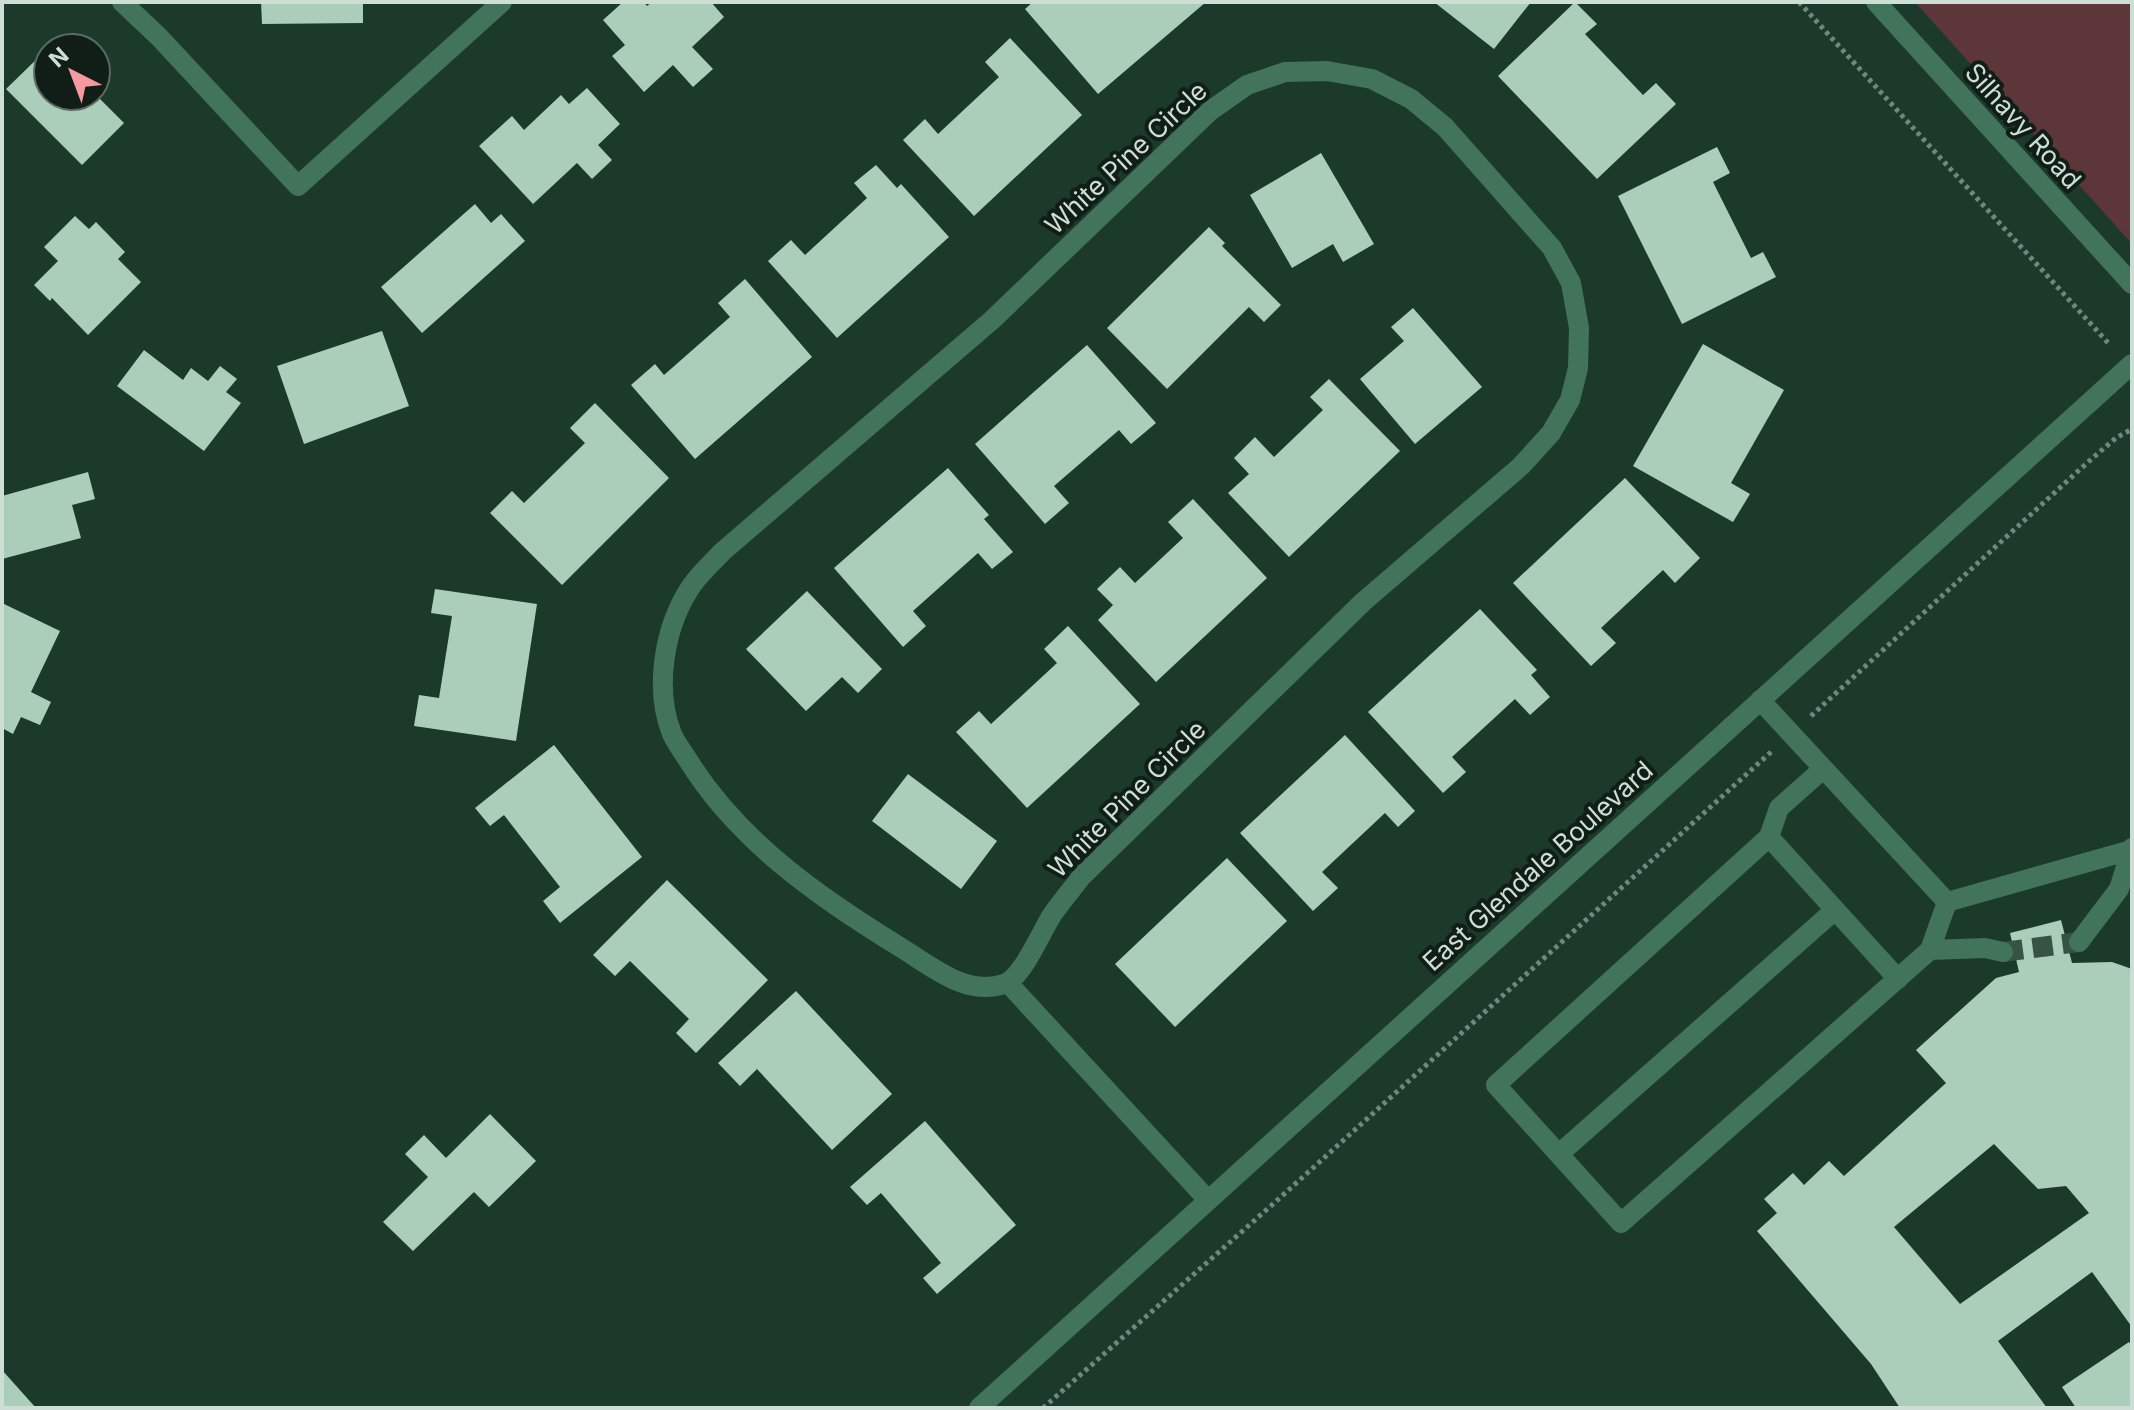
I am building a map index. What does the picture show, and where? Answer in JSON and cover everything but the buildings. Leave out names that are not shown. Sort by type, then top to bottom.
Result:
[{"type":"street","points":[[122,2],[159,37],[298,186],[502,2]]},
{"type":"street","name":"Silhavy Road","points":[[1876,2],[2132,284]]},
{"type":"street","name":"White Pine Circle","points":[[1327,71],[1372,79],[1411,99],[1445,127],[1552,248],[1571,283],[1579,328],[1578,368],[1570,400],[1551,433],[1521,466],[1363,602],[1082,876],[1008,983],[983,988],[955,981],[848,915],[792,874],[741,827],[699,778],[672,734],[663,694],[665,653],[677,614],[690,587],[722,552],[992,320],[1210,111],[1247,85],[1285,72],[1327,71]]},
{"type":"street","name":"East Glendale Boulevard","points":[[979,1408],[2130,365]]},
{"type":"street","points":[[1760,700],[1947,902]]},
{"type":"street","points":[[1823,769],[1779,808],[1769,837],[1496,1085],[1621,1223],[1930,950],[1947,902]]},
{"type":"street","points":[[1769,837],[1898,979]]},
{"type":"street","points":[[1947,902],[2132,849]]},
{"type":"street","points":[[2079,942],[2119,889],[2132,849]]},
{"type":"street","points":[[1559,1154],[1835,910]]},
{"type":"street","points":[[1930,950],[1985,948],[2003,952]]},
{"type":"street","points":[[1008,983],[1208,1200]]},
{"type":"path","points":[[1799,2],[2130,365]]},
{"type":"path","points":[[1043,1408],[1294,1185],[2088,462],[2116,438],[2132,429]]},
{"type":"shaded area","points":[[1915,2],[2132,2],[2132,244]]},
{"type":"tunnel","points":[[2003,952],[2079,942]]}]
